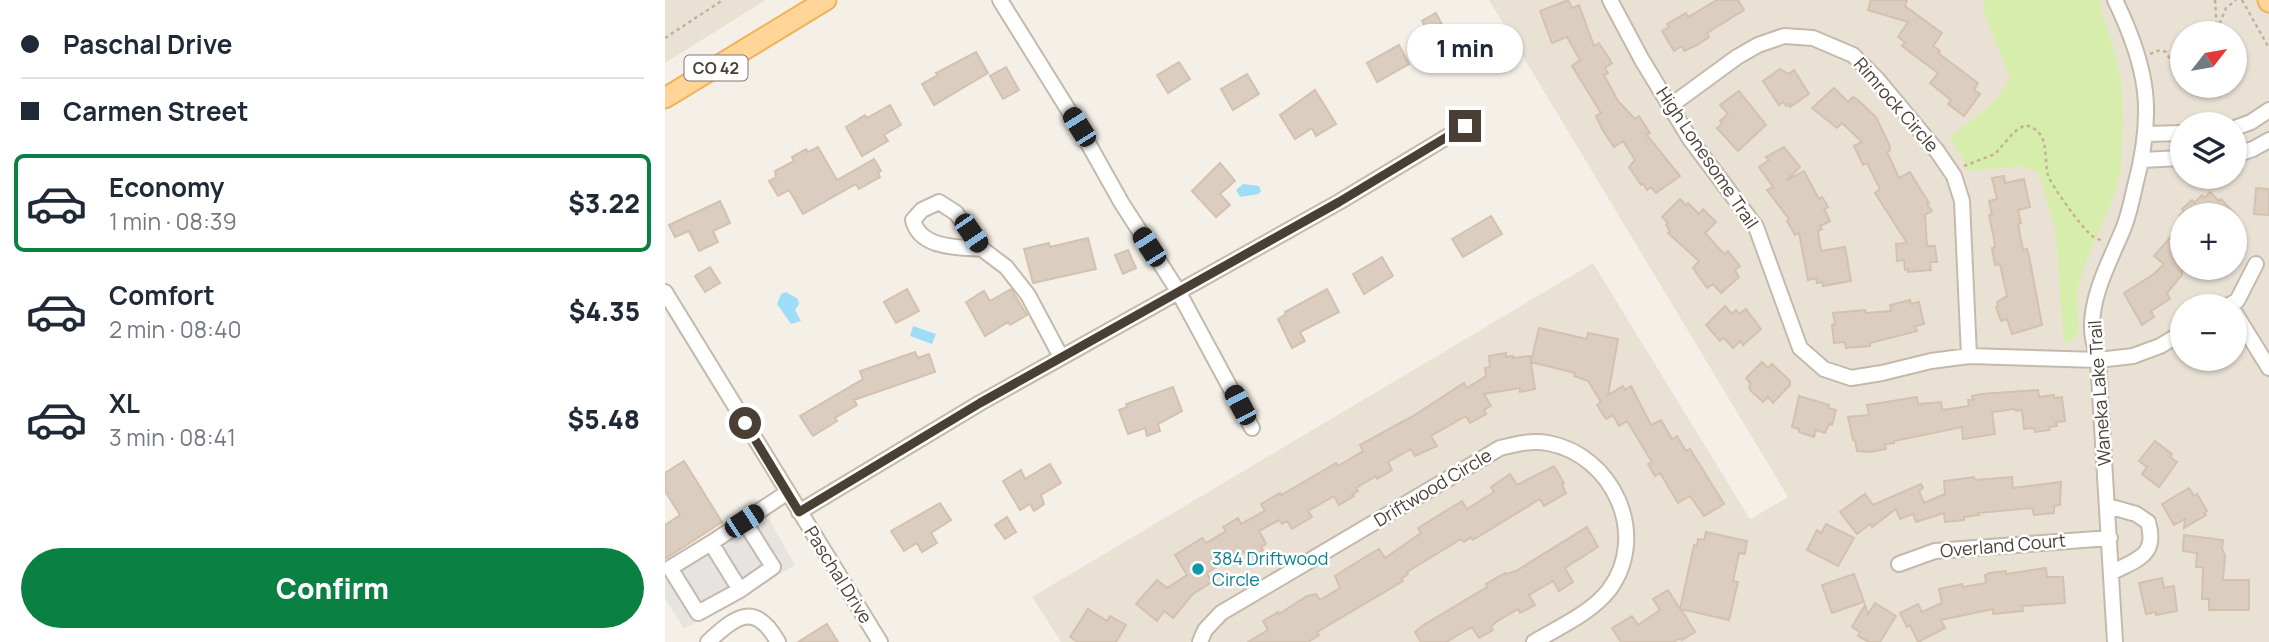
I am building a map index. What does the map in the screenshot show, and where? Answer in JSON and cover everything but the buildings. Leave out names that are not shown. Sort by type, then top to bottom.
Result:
[{"type":"main road","name":"CO 42","points":[[665,98],[826,0]]},
{"type":"street","points":[[1000,0],[1079,127],[1121,202],[1178,291],[1252,428]]},
{"type":"street","name":"High Lonesome Trail","points":[[1610,0],[1642,60],[1690,139],[1756,227],[1800,348],[1824,369],[1851,378],[1969,356],[2098,360],[2133,356],[2170,339]]},
{"type":"street","name":"Waneka Lake Trail","points":[[2115,0],[2140,58],[2147,101],[2142,160],[2125,224],[2098,291],[2091,330],[2098,360],[2115,642]]},
{"type":"street","name":"Rimrock Circle","points":[[1670,106],[1758,45],[1784,36],[1813,38],[1853,55],[1877,79],[1937,151],[1949,169],[1962,201],[1969,356]]},
{"type":"street","points":[[2247,124],[2269,110]]},
{"type":"street","points":[[799,512],[1061,357],[1339,202],[1465,126]]},
{"type":"street","points":[[2146,134],[2170,133]]},
{"type":"street","points":[[2247,151],[2269,140]]},
{"type":"street","points":[[2142,160],[2170,159]]},
{"type":"street","points":[[982,249],[927,240],[915,231],[913,220],[922,210],[939,202],[956,213],[982,249],[1006,267],[1028,295],[1061,357]]},
{"type":"street","points":[[2241,294],[2256,264]]},
{"type":"street","name":"Paschal Drive","points":[[665,292],[880,642]]},
{"type":"street","points":[[2247,333],[2269,368]]},
{"type":"street","name":"Driftwood Circle","points":[[1200,642],[1205,630],[1221,613],[1500,448],[1527,442],[1548,443],[1575,451],[1598,467],[1623,508],[1627,536],[1624,556],[1609,590],[1597,604],[1534,642]]},
{"type":"street","points":[[744,521],[773,567],[740,590],[698,613],[670,568],[787,492]]},
{"type":"street","points":[[2108,506],[2136,514],[2148,522],[2152,536],[2149,550],[2140,559],[2111,573]]},
{"type":"street","name":"Overland Court","points":[[1899,564],[1935,551],[2110,538]]},
{"type":"street","points":[[711,543],[740,590]]},
{"type":"street","points":[[708,642],[736,620],[753,616],[765,621],[778,642]]},
{"type":"path","points":[[665,38],[723,0]]},
{"type":"path","points":[[2215,0],[2216,21]]},
{"type":"path","points":[[2221,21],[2226,8],[2236,0]]},
{"type":"path","points":[[2242,0],[2269,48]]},
{"type":"path","points":[[2140,58],[2160,50],[2166,52],[2170,59]]},
{"type":"path","points":[[1949,169],[1995,154],[2014,132],[2025,125],[2034,127],[2045,142],[2048,176],[2055,187],[2089,233],[2116,246]]},
{"type":"shaded area","points":[[665,0],[766,0],[665,63]]},
{"type":"shaded area","points":[[1489,0],[2269,0],[2269,642],[1061,642],[1032,597],[1593,263],[1750,519],[1788,497]]},
{"type":"shaded area","points":[[769,519],[795,565],[684,629],[665,598],[665,571],[685,564]]},
{"type":"green space","points":[[1984,0],[2099,0],[2117,63],[2123,107],[2120,174],[2078,289],[2079,329],[2072,341],[2064,344],[2055,229],[2038,172],[2021,166],[1967,171],[1963,158],[1949,138],[1992,104],[2010,79],[1984,12]]},
{"type":"water","points":[[1243,184],[1259,186],[1261,191],[1259,194],[1240,197],[1236,190]]},
{"type":"water","points":[[786,292],[798,299],[799,304],[795,310],[801,321],[791,324],[777,304],[781,294]]},
{"type":"water","points":[[913,326],[936,334],[932,344],[910,336]]},
{"type":"place","name":"384 Driftwood Circle","points":[[1198,569]]},
{"type":"route","points":[[745,423],[799,512],[980,403],[1339,202],[1465,126]]}]
